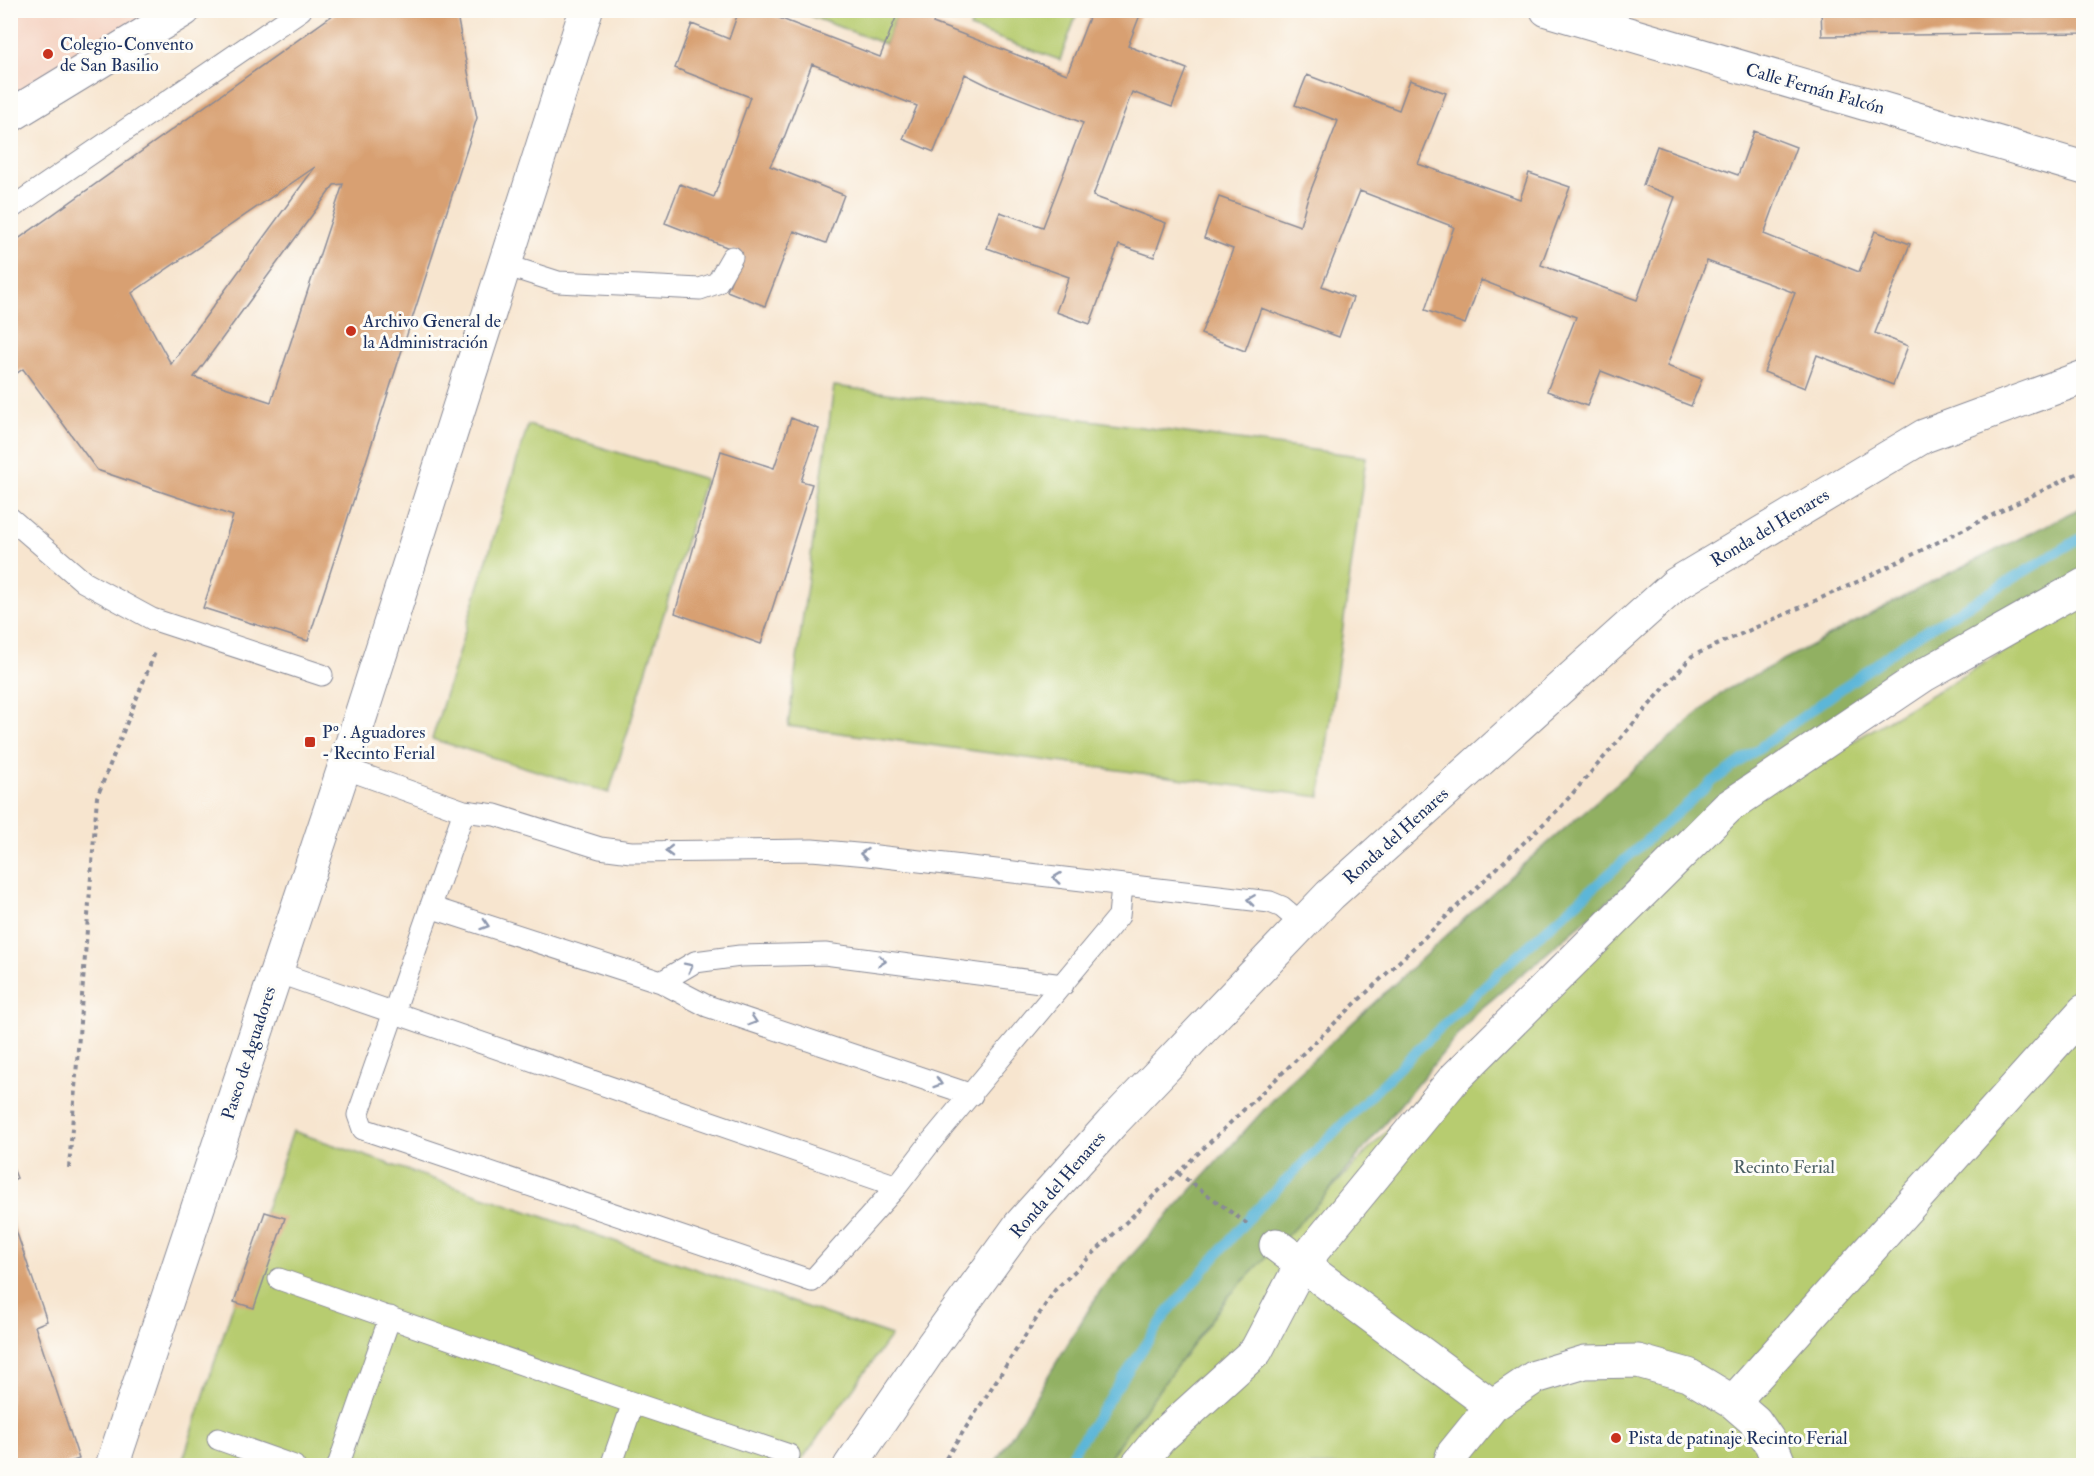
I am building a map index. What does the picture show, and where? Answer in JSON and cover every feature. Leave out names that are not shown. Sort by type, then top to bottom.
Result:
[{"type":"street","points":[[10,116],[184,10]]},
{"type":"street","name":"Paseo de Aguadores","points":[[112,1466],[344,768],[586,10]]},
{"type":"street","name":"Calle Fernán Falcón","points":[[1549,11],[2084,168]]},
{"type":"street","name":"Ronda del Henares","points":[[850,1466],[932,1346],[1020,1226],[1112,1123],[1330,895],[1676,585],[1924,436],[2084,377]]},
{"type":"street","points":[[1137,1466],[1160,1438],[1256,1352],[1301,1265],[1453,1080],[1728,807],[1924,675],[2084,585]]},
{"type":"street","points":[[1733,1402],[2084,1011]]},
{"type":"street","points":[[1276,1245],[1492,1406]]},
{"type":"street","points":[[1449,1466],[1453,1454],[1492,1406],[1535,1377],[1585,1362],[1638,1361],[1688,1375],[1733,1402],[1755,1421],[1771,1444],[1780,1466]]},
{"type":"lane","points":[[10,209],[301,10]]},
{"type":"lane","points":[[504,265],[558,282],[700,289],[717,283],[732,257]]},
{"type":"lane","points":[[10,518],[84,582],[152,619],[322,675]]},
{"type":"lane","points":[[344,768],[464,811],[495,815],[600,848],[631,852],[812,850],[1270,902],[1282,907],[1302,924]]},
{"type":"lane","points":[[464,811],[358,1114],[363,1129],[812,1281],[897,1186],[930,1143],[1119,916],[1122,886]]},
{"type":"lane","points":[[430,907],[661,982],[707,1006],[972,1095]]},
{"type":"lane","points":[[661,982],[695,962],[740,956],[825,954],[1063,984]]},
{"type":"lane","points":[[276,972],[897,1186]]},
{"type":"lane","points":[[279,1279],[789,1455]]},
{"type":"lane","points":[[338,1466],[390,1317]]},
{"type":"lane","points":[[611,1466],[633,1403]]},
{"type":"lane","points":[[218,1439],[294,1466]]},
{"type":"path","points":[[941,1466],[1055,1290],[1559,809],[1692,656],[1859,581],[2084,470]]},
{"type":"path","points":[[69,1168],[97,797],[167,624]]},
{"type":"path","points":[[1178,1173],[1276,1245]]},
{"type":"shaded area","name":"Colegio-Convento de San Basilio","points":[[11,10],[160,11],[11,98]]},
{"type":"green space","points":[[812,10],[898,11],[885,44],[810,16]]},
{"type":"green space","points":[[977,10],[1078,11],[1060,60],[970,28]]},
{"type":"green space","points":[[834,386],[1366,457],[1320,797],[788,726]]},
{"type":"green space","points":[[528,425],[705,479],[609,793],[432,739]]},
{"type":"green space","points":[[2083,507],[2083,573],[1729,799],[1476,1013],[1323,1198],[1228,1297],[1105,1465],[993,1466],[1102,1288],[1291,1080],[1519,868],[1724,691],[1924,586]]},
{"type":"green space","name":"Recinto Ferial","points":[[2083,604],[2083,1465],[1105,1466],[1120,1442],[1228,1297],[1442,1073],[1733,813]]},
{"type":"green space","points":[[293,1131],[891,1336],[798,1465],[181,1466]]},
{"type":"building","name":"Archivo General de la Administración","points":[[340,10],[456,10],[477,118],[308,641],[203,608],[233,516],[97,470],[23,369],[10,378],[10,245]],"holes":[[[315,167],[171,364],[132,293]],[[343,184],[271,402],[194,377],[334,185]]]},
{"type":"building","points":[[739,10],[776,10],[774,16],[880,57],[899,10],[939,10],[933,23],[1067,74],[1092,10],[1129,10],[1140,15],[1128,46],[1187,69],[1172,107],[1132,92],[1093,196],[1166,223],[1154,257],[1119,245],[1090,324],[1056,312],[1069,277],[987,248],[1000,212],[1043,227],[1083,123],[991,87],[965,74],[934,152],[903,139],[917,106],[812,64],[784,138],[770,166],[844,195],[826,243],[794,231],[765,306],[727,291],[742,253],[665,223],[680,184],[714,197],[750,97],[675,68],[692,24],[729,39]]},
{"type":"building","points":[[1821,10],[2083,10],[2083,33],[1822,36]]},
{"type":"building","points":[[1307,75],[1399,110],[1410,80],[1446,93],[1418,164],[1520,199],[1529,173],[1570,187],[1541,265],[1637,300],[1675,197],[1643,185],[1657,146],[1738,175],[1754,131],[1796,147],[1764,234],[1859,272],[1875,231],[1910,244],[1875,333],[1908,346],[1893,385],[1817,355],[1805,388],[1764,372],[1795,293],[1707,261],[1667,366],[1702,379],[1691,406],[1601,371],[1587,406],[1547,391],[1576,317],[1481,280],[1465,324],[1425,310],[1454,227],[1360,191],[1322,286],[1353,298],[1339,337],[1261,308],[1245,351],[1201,334],[1233,249],[1204,238],[1219,197],[1300,226],[1307,200],[1338,121],[1295,105]]},
{"type":"building","points":[[791,418],[819,429],[801,481],[812,484],[761,644],[675,613],[721,451],[774,468]]},
{"type":"building","points":[[10,1161],[17,1178],[10,1181]]},
{"type":"building","points":[[265,1212],[285,1218],[254,1308],[234,1302]]},
{"type":"building","points":[[10,1213],[47,1321],[35,1326],[79,1459],[58,1466],[12,1466],[10,1460]]},
{"type":"waterway","points":[[1064,1466],[1167,1313],[1253,1213],[1502,969],[1712,782],[1905,643],[2084,536]]},
{"type":"place","name":"Colegio-Convento de San Basilio","points":[[48,54]]},
{"type":"place","name":"Archivo General de la Administración","points":[[351,331]]},
{"type":"place","name":"Pº . Aguadores - Recinto Ferial","points":[[310,742]]},
{"type":"place","name":"Pista de patinaje Recinto Ferial","points":[[1616,1438]]}]
